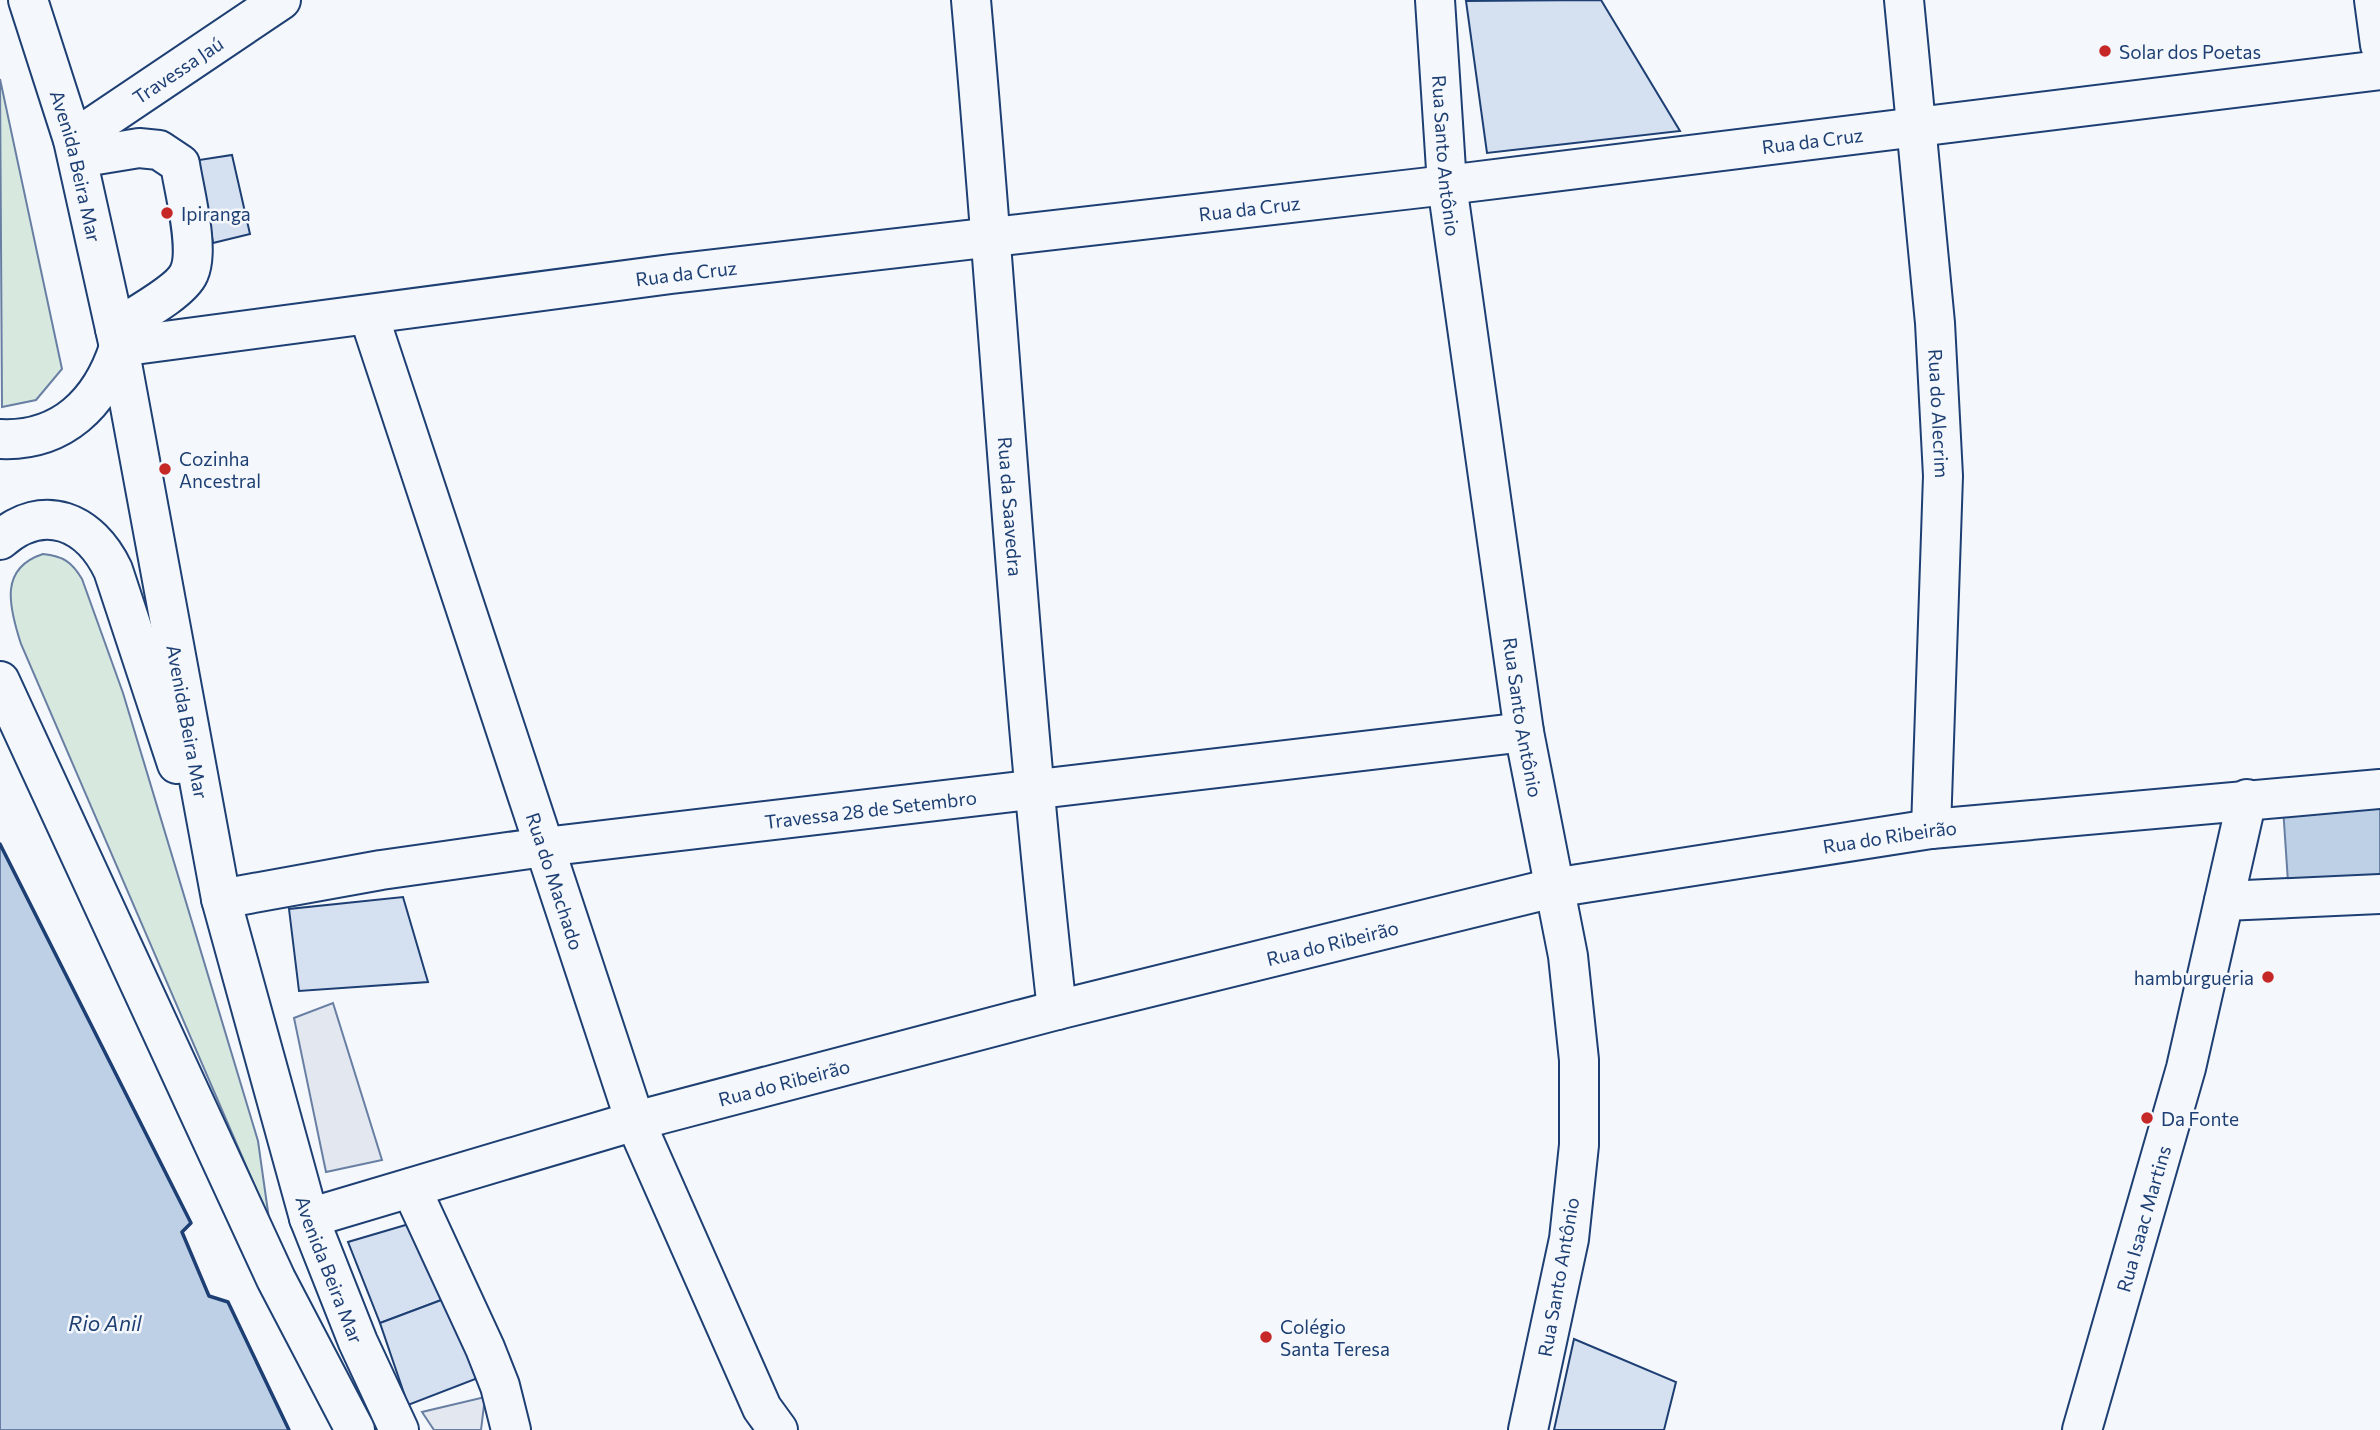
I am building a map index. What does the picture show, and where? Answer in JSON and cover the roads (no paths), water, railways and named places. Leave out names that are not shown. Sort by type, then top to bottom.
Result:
[{"type":"street","name":"Avenida Beira Mar","points":[[28,0],[76,149],[117,338],[221,899],[309,1218],[358,1342],[399,1430]]},
{"type":"street","name":"Travessa Jaú","points":[[76,149],[281,0]]},
{"type":"street","name":"Rua da Saavedra","points":[[971,0],[992,235],[1032,791],[1057,1010]]},
{"type":"street","name":"Rua Santo Antônio","points":[[1435,0],[1447,186],[1524,732],[1568,956],[1579,1060],[1579,1145],[1569,1239],[1528,1430]]},
{"type":"street","name":"Rua do Alecrim","points":[[1904,0],[1914,127],[1935,323],[1943,476],[1931,829]]},
{"type":"street","points":[[2374,0],[2380,45]]},
{"type":"street","name":"Rua da Cruz","points":[[117,338],[369,316],[671,274],[992,235],[1447,186],[2380,70]]},
{"type":"street","points":[[0,439],[43,435],[78,415],[102,387],[117,338],[189,275],[193,255],[180,164],[159,150],[76,149]]},
{"type":"street","name":"Rua do Machado","points":[[369,316],[635,1121],[762,1408],[778,1430]]},
{"type":"street","points":[[0,540],[30,522],[53,520],[84,531],[104,552],[113,570],[221,899]]},
{"type":"street","points":[[0,681],[276,1279],[355,1430]]},
{"type":"street","name":"Travessa 28 de Setembro","points":[[221,899],[381,870],[544,847],[1524,732]]},
{"type":"street","name":"Rua do Ribeirão","points":[[309,1218],[635,1121],[1057,1010],[1553,888],[1931,829],[2380,789]]},
{"type":"street","name":"Rua Isaac Martins","points":[[2082,1430],[2186,1068],[2247,799]]},
{"type":"street","points":[[2224,901],[2380,894]]},
{"type":"street","points":[[411,1188],[485,1348],[511,1430]]},
{"type":"street","points":[[276,1279],[317,1386],[330,1430]]},
{"type":"water","points":[[2380,800],[2380,875],[2288,882],[2283,807]]},
{"type":"water","name":"Rio Anil","points":[[0,844],[191,1223],[182,1232],[209,1296],[228,1302],[289,1430],[0,1430]]},
{"type":"place","name":"Solar dos Poetas","points":[[2105,51]]},
{"type":"place","name":"Ipiranga","points":[[167,213]]},
{"type":"place","name":"Cozinha Ancestral","points":[[165,469]]},
{"type":"place","name":"hamburgueria","points":[[2268,977]]},
{"type":"place","name":"Da Fonte","points":[[2147,1118]]},
{"type":"place","name":"Colégio Santa Teresa","points":[[1266,1337]]}]
